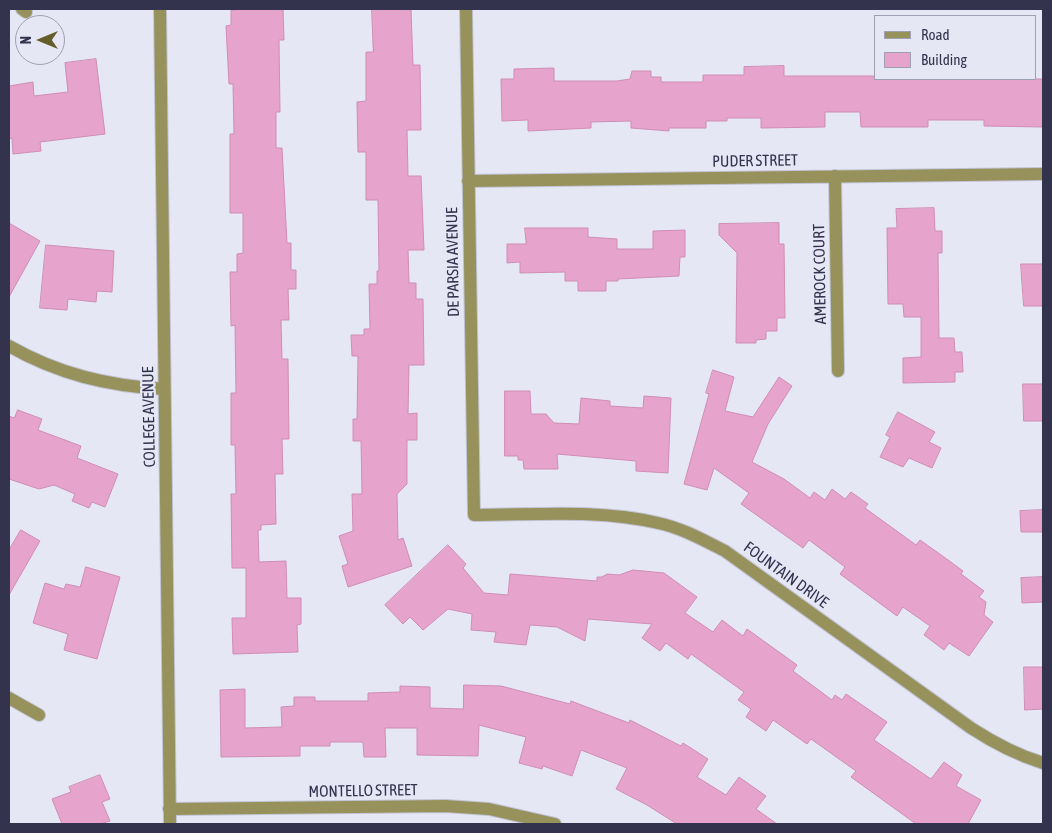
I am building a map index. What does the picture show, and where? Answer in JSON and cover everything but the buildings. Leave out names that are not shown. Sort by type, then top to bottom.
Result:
[{"type":"street","name":"COLLEGE AVENUE","points":[[160,9],[170,824]]},
{"type":"street","name":"DE PARSIA AVENUE","points":[[466,9],[474,515]]},
{"type":"street","name":"PUDER STREET","points":[[468,181],[1043,174]]},
{"type":"street","name":"AMEROCK COURT","points":[[835,176],[838,371]]},
{"type":"street","points":[[9,346],[47,365],[85,378],[124,386],[164,389]]},
{"type":"street","name":"FOUNTAIN DRIVE","points":[[474,515],[627,517],[660,523],[691,534],[725,551],[971,728],[1017,754],[1043,763]]},
{"type":"street","points":[[9,698],[39,715]]},
{"type":"street","name":"MONTELLO STREET","points":[[169,809],[445,806],[489,809],[555,824]]}]
